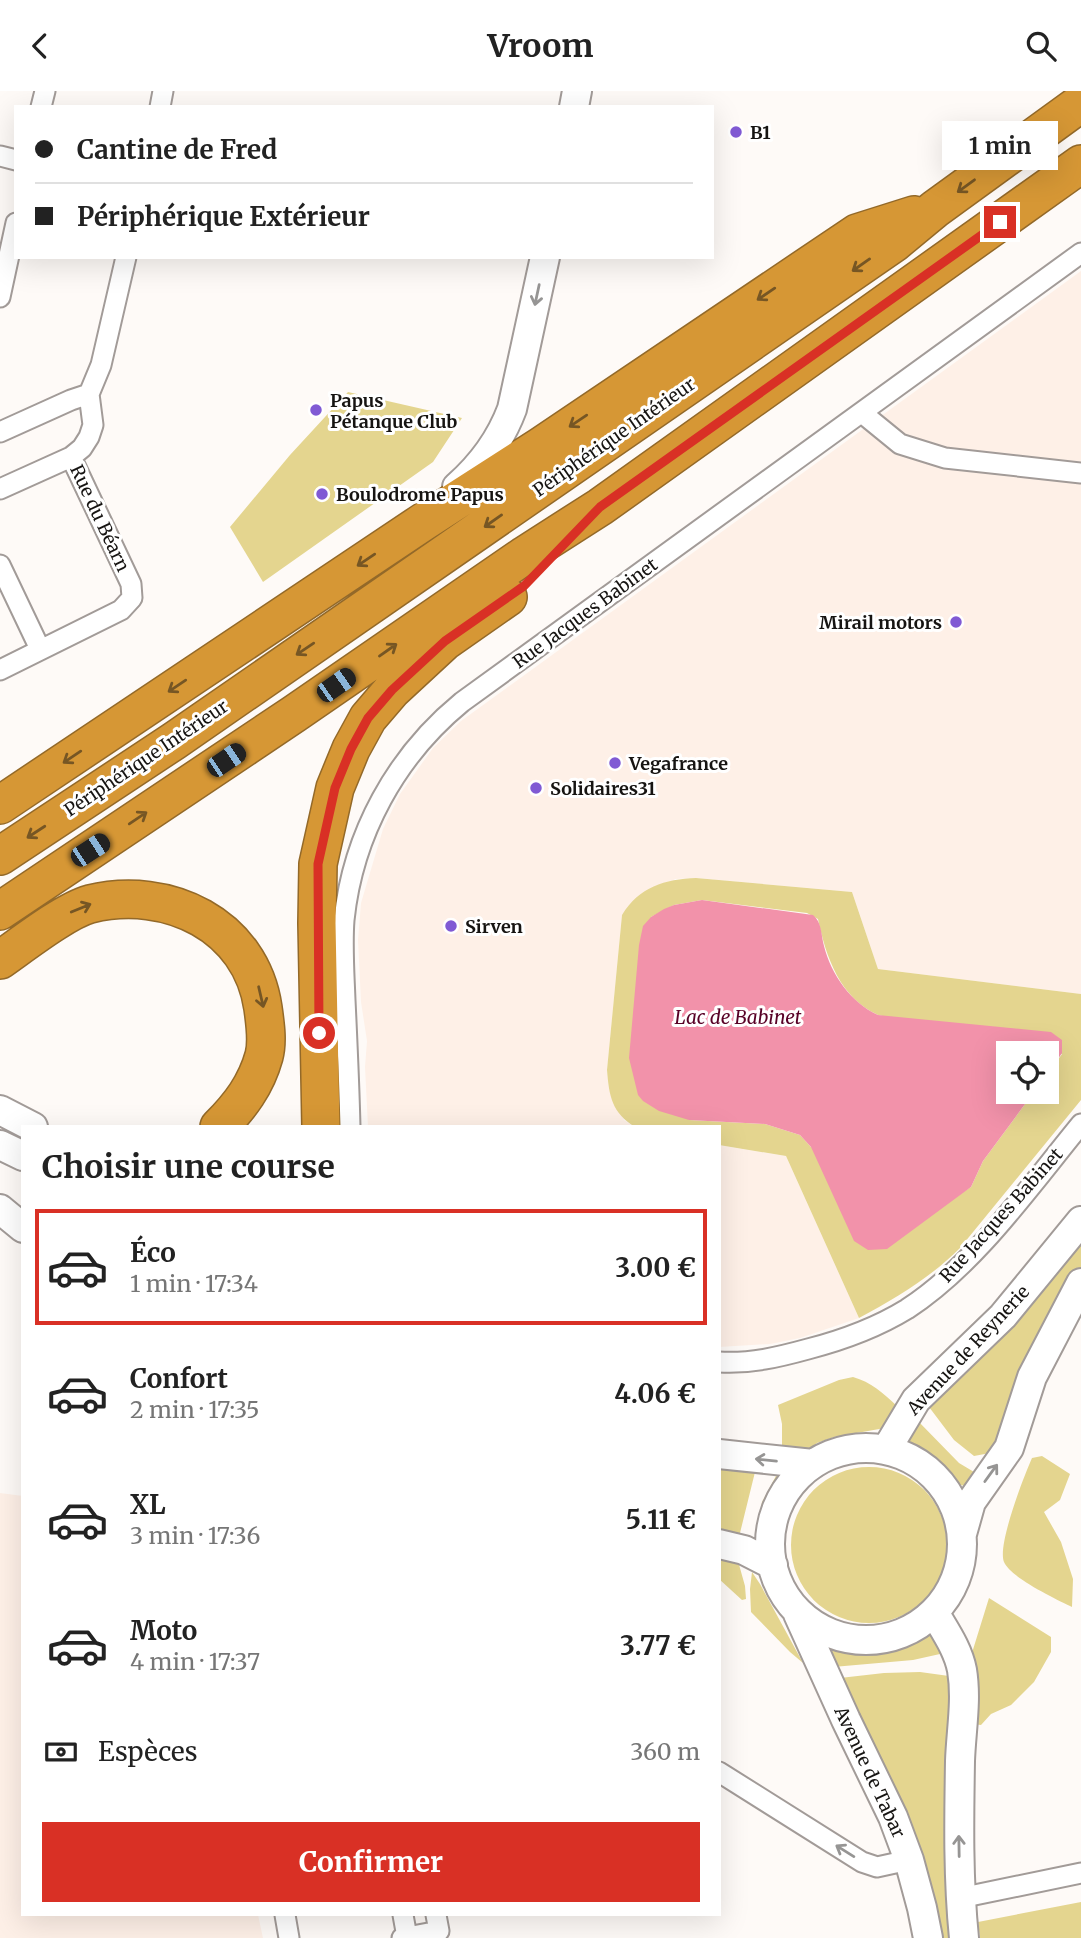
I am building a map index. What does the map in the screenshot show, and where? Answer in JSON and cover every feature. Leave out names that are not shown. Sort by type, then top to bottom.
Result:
[{"type":"highway","name":"Périphérique Intérieur","points":[[0,856],[174,741],[894,243],[935,209],[1081,103]]},
{"type":"highway","points":[[0,911],[600,507],[1081,164]]},
{"type":"highway","points":[[0,805],[857,233],[935,209]]},
{"type":"highway","points":[[321,1125],[318,864],[335,788],[351,749],[368,718],[401,681],[445,641],[524,586],[600,507]]},
{"type":"highway","points":[[0,960],[72,912],[105,901],[160,901],[188,910],[217,926],[247,963],[261,992],[268,1086],[254,1125]]},
{"type":"highway","points":[[221,1125],[239,1107],[252,1086],[265,1054]]},
{"type":"main road","points":[[423,522],[474,473],[503,431],[521,373],[545,259]]},
{"type":"main road","points":[[0,1110],[29,1125]]},
{"type":"main road","points":[[0,1145],[21,1156]]},
{"type":"main road","points":[[0,1209],[21,1226]]},
{"type":"main road","name":"Avenue de Reynerie","points":[[886,1450],[916,1400],[1003,1316],[1081,1221]]},
{"type":"main road","points":[[962,1534],[954,1505],[937,1480],[914,1461],[886,1450],[849,1450],[813,1464],[800,1475],[780,1502],[771,1535],[773,1565],[782,1590],[797,1611],[822,1630],[835,1636],[865,1641],[888,1638],[910,1630],[934,1612],[954,1583],[960,1565],[962,1534],[971,1502],[1009,1448],[1032,1377],[1081,1283]]},
{"type":"main road","points":[[721,1454],[813,1464]]},
{"type":"main road","points":[[721,1544],[744,1550],[773,1565]]},
{"type":"main road","name":"Avenue de Tabar","points":[[797,1611],[893,1817],[909,1860],[928,1938]]},
{"type":"main road","points":[[934,1612],[953,1643],[961,1669],[964,1693],[958,1832],[964,1938]]},
{"type":"street","points":[[0,297],[14,232]]},
{"type":"street","name":"Rue Jacques Babinet","points":[[350,1125],[344,959],[349,886],[368,825],[402,764],[421,740],[440,719],[462,702],[1081,253]]},
{"type":"street","name":"Rue du Béarn","points":[[0,489],[71,457],[82,448],[89,436],[93,425],[89,394],[101,365],[126,259]]},
{"type":"street","points":[[0,432],[89,394]]},
{"type":"street","points":[[862,413],[900,444],[944,458],[1081,473]]},
{"type":"street","name":"Rue du Béarn","points":[[0,670],[121,610],[132,598],[131,584],[71,457]]},
{"type":"street","points":[[0,565],[40,649]]},
{"type":"street","name":"Rue Jacques Babinet","points":[[721,1362],[784,1356],[823,1345],[872,1328],[906,1309],[935,1289],[967,1259],[1014,1207],[1081,1123]]},
{"type":"street","points":[[721,1773],[862,1862],[877,1867],[909,1860]]},
{"type":"street","points":[[960,1898],[1081,1873]]},
{"type":"street","points":[[285,1916],[289,1938]]},
{"type":"street","points":[[403,1916],[405,1937],[439,1931],[436,1916]]},
{"type":"shaded area","points":[[1081,271],[1081,994],[878,969],[852,892],[696,878],[675,879],[622,915],[607,1070],[609,1088],[624,1120],[632,1125],[368,1125],[365,1067],[367,1041],[361,1002],[358,940],[361,903],[383,829],[400,794],[433,748],[461,721]]},
{"type":"shaded area","name":"Boulodrome Papus","points":[[348,392],[462,418],[433,462],[263,582],[230,527],[290,455]]},
{"type":"shaded area","points":[[696,878],[852,892],[878,969],[1081,994],[1081,1100],[960,1248],[912,1287],[859,1318],[786,1156],[721,1145],[721,1125],[632,1125],[621,1116],[613,1103],[607,1070],[622,915],[636,898],[654,886]],"holes":[[[702,900],[807,913],[818,919],[825,948],[844,987],[865,1008],[878,1015],[1001,1041],[1059,1041],[1059,1053],[1062,1054],[1059,1058],[1059,1104],[1025,1104],[983,1161],[971,1187],[963,1192],[811,1147],[800,1135],[765,1124],[689,1120],[651,917],[674,905]]]},
{"type":"shaded area","points":[[721,1145],[786,1156],[859,1318],[800,1338],[770,1344],[721,1347]]},
{"type":"shaded area","points":[[1081,1232],[1081,1276],[995,1455],[990,1453],[974,1456],[954,1440],[926,1403]]},
{"type":"shaded area","points":[[853,1377],[882,1392],[897,1406],[885,1428],[834,1437],[817,1443],[802,1455],[782,1449],[782,1424],[778,1405]]},
{"type":"shaded area","points":[[917,1420],[959,1463],[979,1475],[966,1486],[960,1485],[939,1460],[911,1444],[908,1436]]},
{"type":"shaded area","points":[[1042,1456],[1070,1474],[1060,1500],[1044,1512],[1061,1542],[1073,1579],[1072,1607],[1024,1581],[1004,1562],[1004,1541],[1018,1494],[1032,1458]]},
{"type":"shaded area","points":[[869,1467],[899,1473],[924,1490],[941,1515],[947,1545],[941,1575],[924,1600],[899,1617],[869,1623],[839,1617],[814,1600],[797,1575],[791,1545],[797,1515],[814,1490],[839,1473]]},
{"type":"shaded area","points":[[721,1468],[756,1468],[739,1537],[721,1533]]},
{"type":"shaded area","points":[[777,1474],[784,1478],[768,1506],[762,1536],[759,1542],[755,1541],[762,1502]]},
{"type":"shaded area","points":[[0,1493],[21,1496],[21,1916],[258,1916],[263,1938],[0,1938]]},
{"type":"shaded area","points":[[721,1559],[738,1561],[745,1586],[746,1599],[742,1600],[721,1581]]},
{"type":"shaded area","points":[[752,1572],[760,1584],[803,1663],[751,1612]]},
{"type":"shaded area","points":[[989,1598],[1051,1637],[1051,1652],[1034,1682],[1011,1705],[991,1714],[981,1725],[972,1724],[971,1656]]},
{"type":"shaded area","points":[[929,1629],[943,1651],[913,1660],[833,1667],[825,1647],[861,1651],[882,1650],[911,1640]]},
{"type":"shaded area","points":[[920,1672],[949,1676],[954,1694],[955,1938],[938,1938],[913,1831],[902,1802],[840,1678]]},
{"type":"shaded area","points":[[1081,1902],[1081,1938],[980,1938],[978,1922]]},
{"type":"water","name":"Lac de Babinet","points":[[702,900],[813,915],[820,925],[827,957],[837,977],[851,995],[868,1010],[878,1015],[1051,1032],[1062,1040],[1062,1053],[1059,1057],[1059,1041],[996,1041],[996,1104],[1025,1104],[983,1161],[971,1187],[887,1249],[868,1250],[854,1241],[811,1147],[800,1135],[765,1124],[689,1120],[659,1111],[638,1095],[629,1058],[639,945],[643,926],[651,917],[674,905]]},
{"type":"place","name":"B1","points":[[736,132]]},
{"type":"place","name":"Papus Pétanque Club","points":[[316,410]]},
{"type":"place","name":"Boulodrome Papus","points":[[322,494]]},
{"type":"place","name":"Mirail motors","points":[[956,622]]},
{"type":"place","name":"Vegafrance","points":[[615,763]]},
{"type":"place","name":"Solidaires31","points":[[536,788]]},
{"type":"place","name":"Sirven","points":[[451,926]]},
{"type":"route","points":[[319,1033],[318,864],[335,788],[351,749],[368,718],[392,690],[445,641],[524,586],[600,507],[1000,222]]}]
